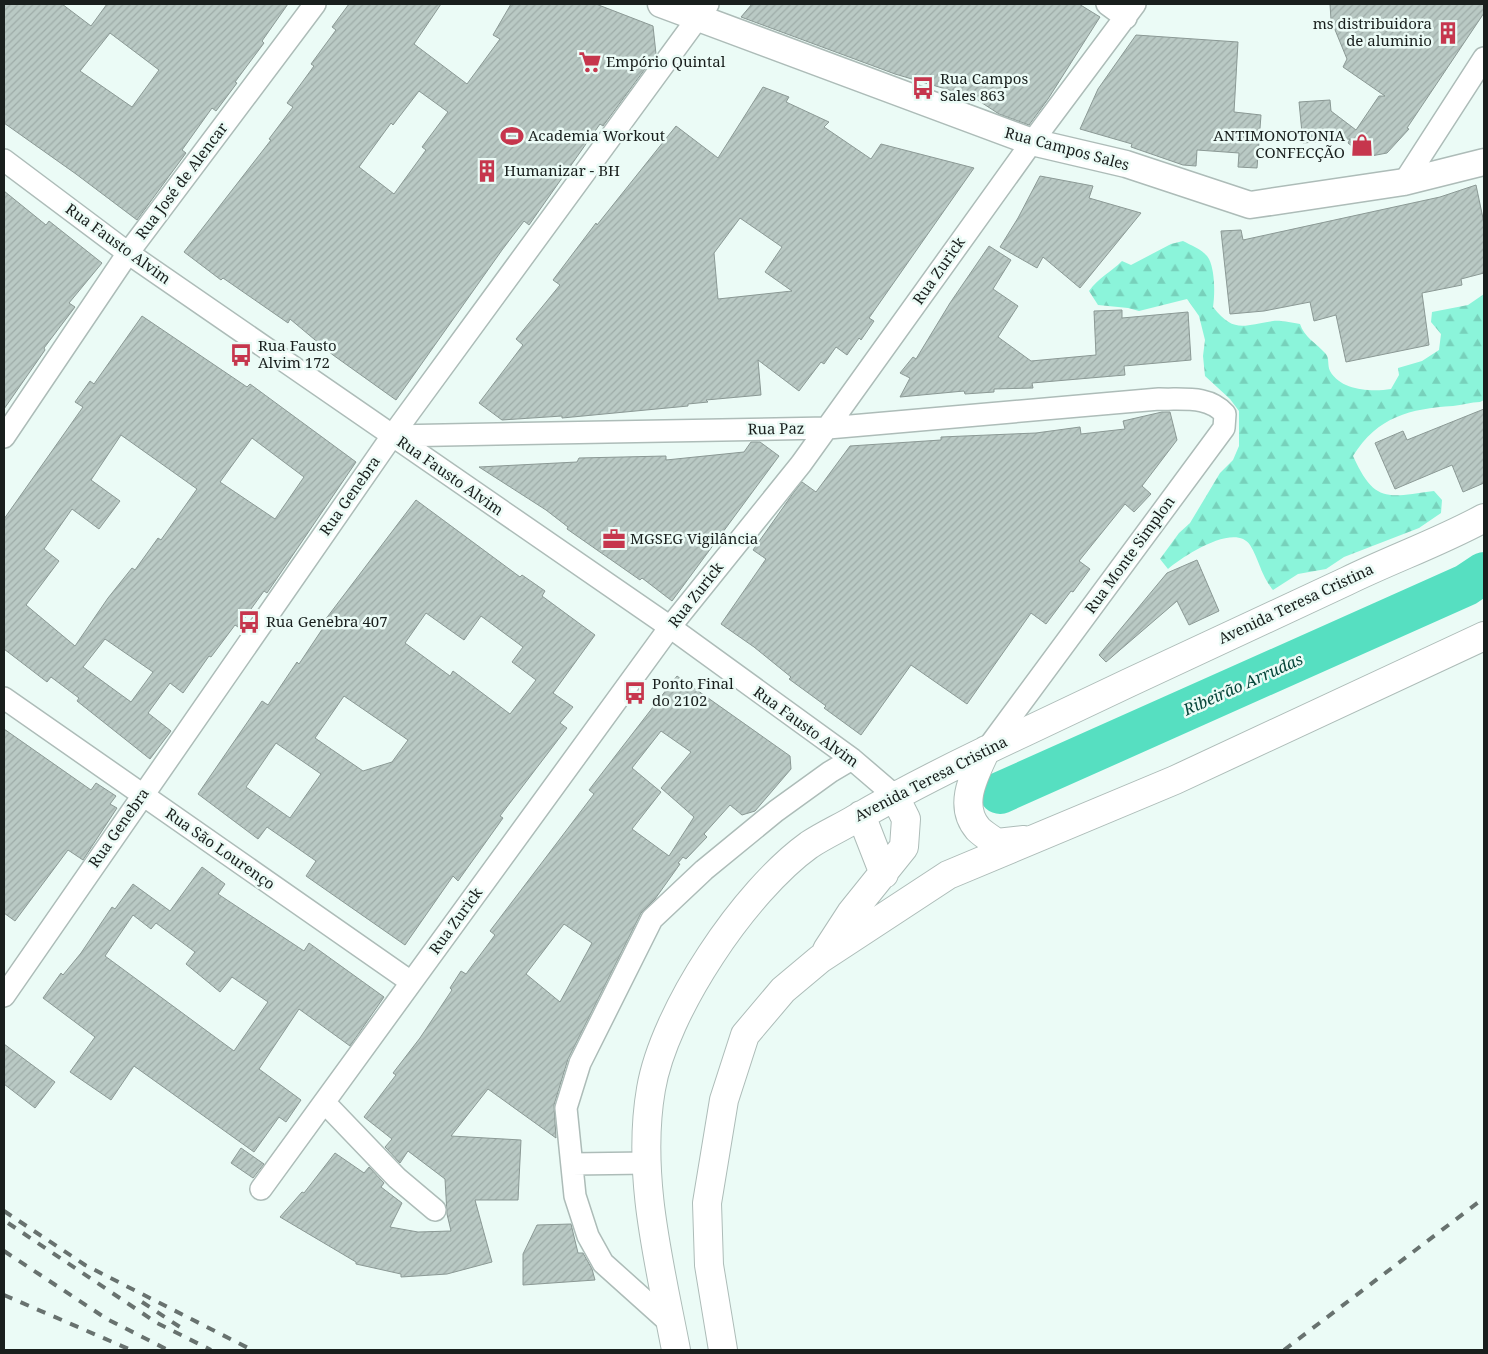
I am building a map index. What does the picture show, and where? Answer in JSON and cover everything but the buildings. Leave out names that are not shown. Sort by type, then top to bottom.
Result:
[{"type":"main road","name":"Avenida Teresa Cristina","points":[[676,1350],[653,1215],[648,1163],[646,1139],[651,1087],[673,1021],[710,956],[760,888],[808,846],[894,795],[986,750],[1377,567],[1458,532],[1484,518]]},
{"type":"main road","points":[[723,1350],[709,1265],[707,1203],[724,1100],[745,1035],[783,990],[820,959],[948,875],[1175,780],[1484,636]]},
{"type":"main road","points":[[986,750],[972,779],[968,807],[978,829],[997,843],[1031,840]]},
{"type":"main road","points":[[820,959],[851,913],[904,847],[906,819],[894,795]]},
{"type":"main road","points":[[861,815],[884,874]]},
{"type":"street","name":"Rua José de Alencar","points":[[4,436],[128,253],[315,4]]},
{"type":"street","name":"Rua Campos Sales","points":[[662,4],[703,11],[1032,142],[1126,164],[1250,205],[1404,182],[1484,162]]},
{"type":"street","points":[[1106,4],[1131,11]]},
{"type":"street","name":"Rua Genebra","points":[[4,996],[392,436],[703,11]]},
{"type":"street","name":"Rua Zurick","points":[[261,1190],[670,627],[828,428],[1032,142],[1131,11]]},
{"type":"street","points":[[1404,182],[1484,58]]},
{"type":"street","name":"Rua Fausto Alvim","points":[[4,160],[128,253],[670,627],[852,759],[894,795]]},
{"type":"street","name":"Rua Paz","points":[[392,436],[828,428],[1159,400]]},
{"type":"street","name":"Rua Monte Simplon","points":[[986,750],[1224,428],[1225,414],[1218,406],[1200,400],[1159,400]]},
{"type":"street","name":"Rua São Lourenço","points":[[4,698],[411,982]]},
{"type":"street","points":[[671,1324],[603,1263],[588,1236],[575,1196],[566,1108],[580,1063],[652,920],[704,870],[776,811],[830,772],[852,759]]},
{"type":"street","points":[[325,1102],[397,1178],[435,1210]]},
{"type":"street","points":[[572,1164],[648,1163]]},
{"type":"green space","points":[[1183,241],[1201,251],[1209,259],[1214,283],[1213,307],[1220,316],[1240,326],[1276,321],[1300,324],[1307,336],[1327,355],[1329,369],[1335,378],[1357,389],[1391,389],[1399,375],[1398,368],[1422,361],[1439,350],[1441,334],[1431,322],[1432,312],[1468,305],[1484,294],[1484,400],[1423,409],[1396,417],[1384,423],[1373,432],[1353,456],[1368,483],[1376,490],[1384,494],[1394,495],[1434,491],[1442,500],[1441,513],[1419,528],[1344,557],[1326,569],[1298,574],[1273,590],[1250,545],[1243,539],[1233,537],[1209,544],[1168,569],[1160,559],[1179,533],[1190,523],[1220,473],[1233,460],[1239,446],[1239,411],[1230,399],[1205,376],[1203,356],[1205,340],[1199,316],[1187,299],[1139,311],[1098,305],[1089,291],[1096,282],[1122,261],[1131,265],[1171,244]]},
{"type":"waterway","name":"Ribeirão Arrudas","points":[[1000,793],[1466,585],[1484,573]]},
{"type":"railway","points":[[1284,1350],[1484,1198]]},
{"type":"railway","points":[[4,1211],[85,1265],[252,1350]]},
{"type":"railway","points":[[8,1223],[157,1323],[211,1350]]},
{"type":"railway","points":[[4,1251],[107,1319],[168,1350]]},
{"type":"railway","points":[[4,1295],[131,1350]]},
{"type":"railway","points":[[142,1302],[183,1329]]},
{"type":"place","name":"ms distribuidora de aluminio","points":[[1448,33]]},
{"type":"place","name":"Empório Quintal","points":[[590,62]]},
{"type":"place","name":"Rua Campos Sales 863","points":[[923,88]]},
{"type":"place","name":"Academia Workout","points":[[512,136]]},
{"type":"place","name":"ANTIMONOTONIA CONFECÇÃO","points":[[1362,145]]},
{"type":"place","name":"Humanizar - BH","points":[[487,171]]},
{"type":"place","name":"Rua Fausto Alvim 172","points":[[241,355]]},
{"type":"place","name":"MGSEG Vigilância","points":[[614,539]]},
{"type":"place","name":"Rua Genebra 407","points":[[249,622]]},
{"type":"place","name":"Ponto Final do 2102","points":[[635,693]]}]
